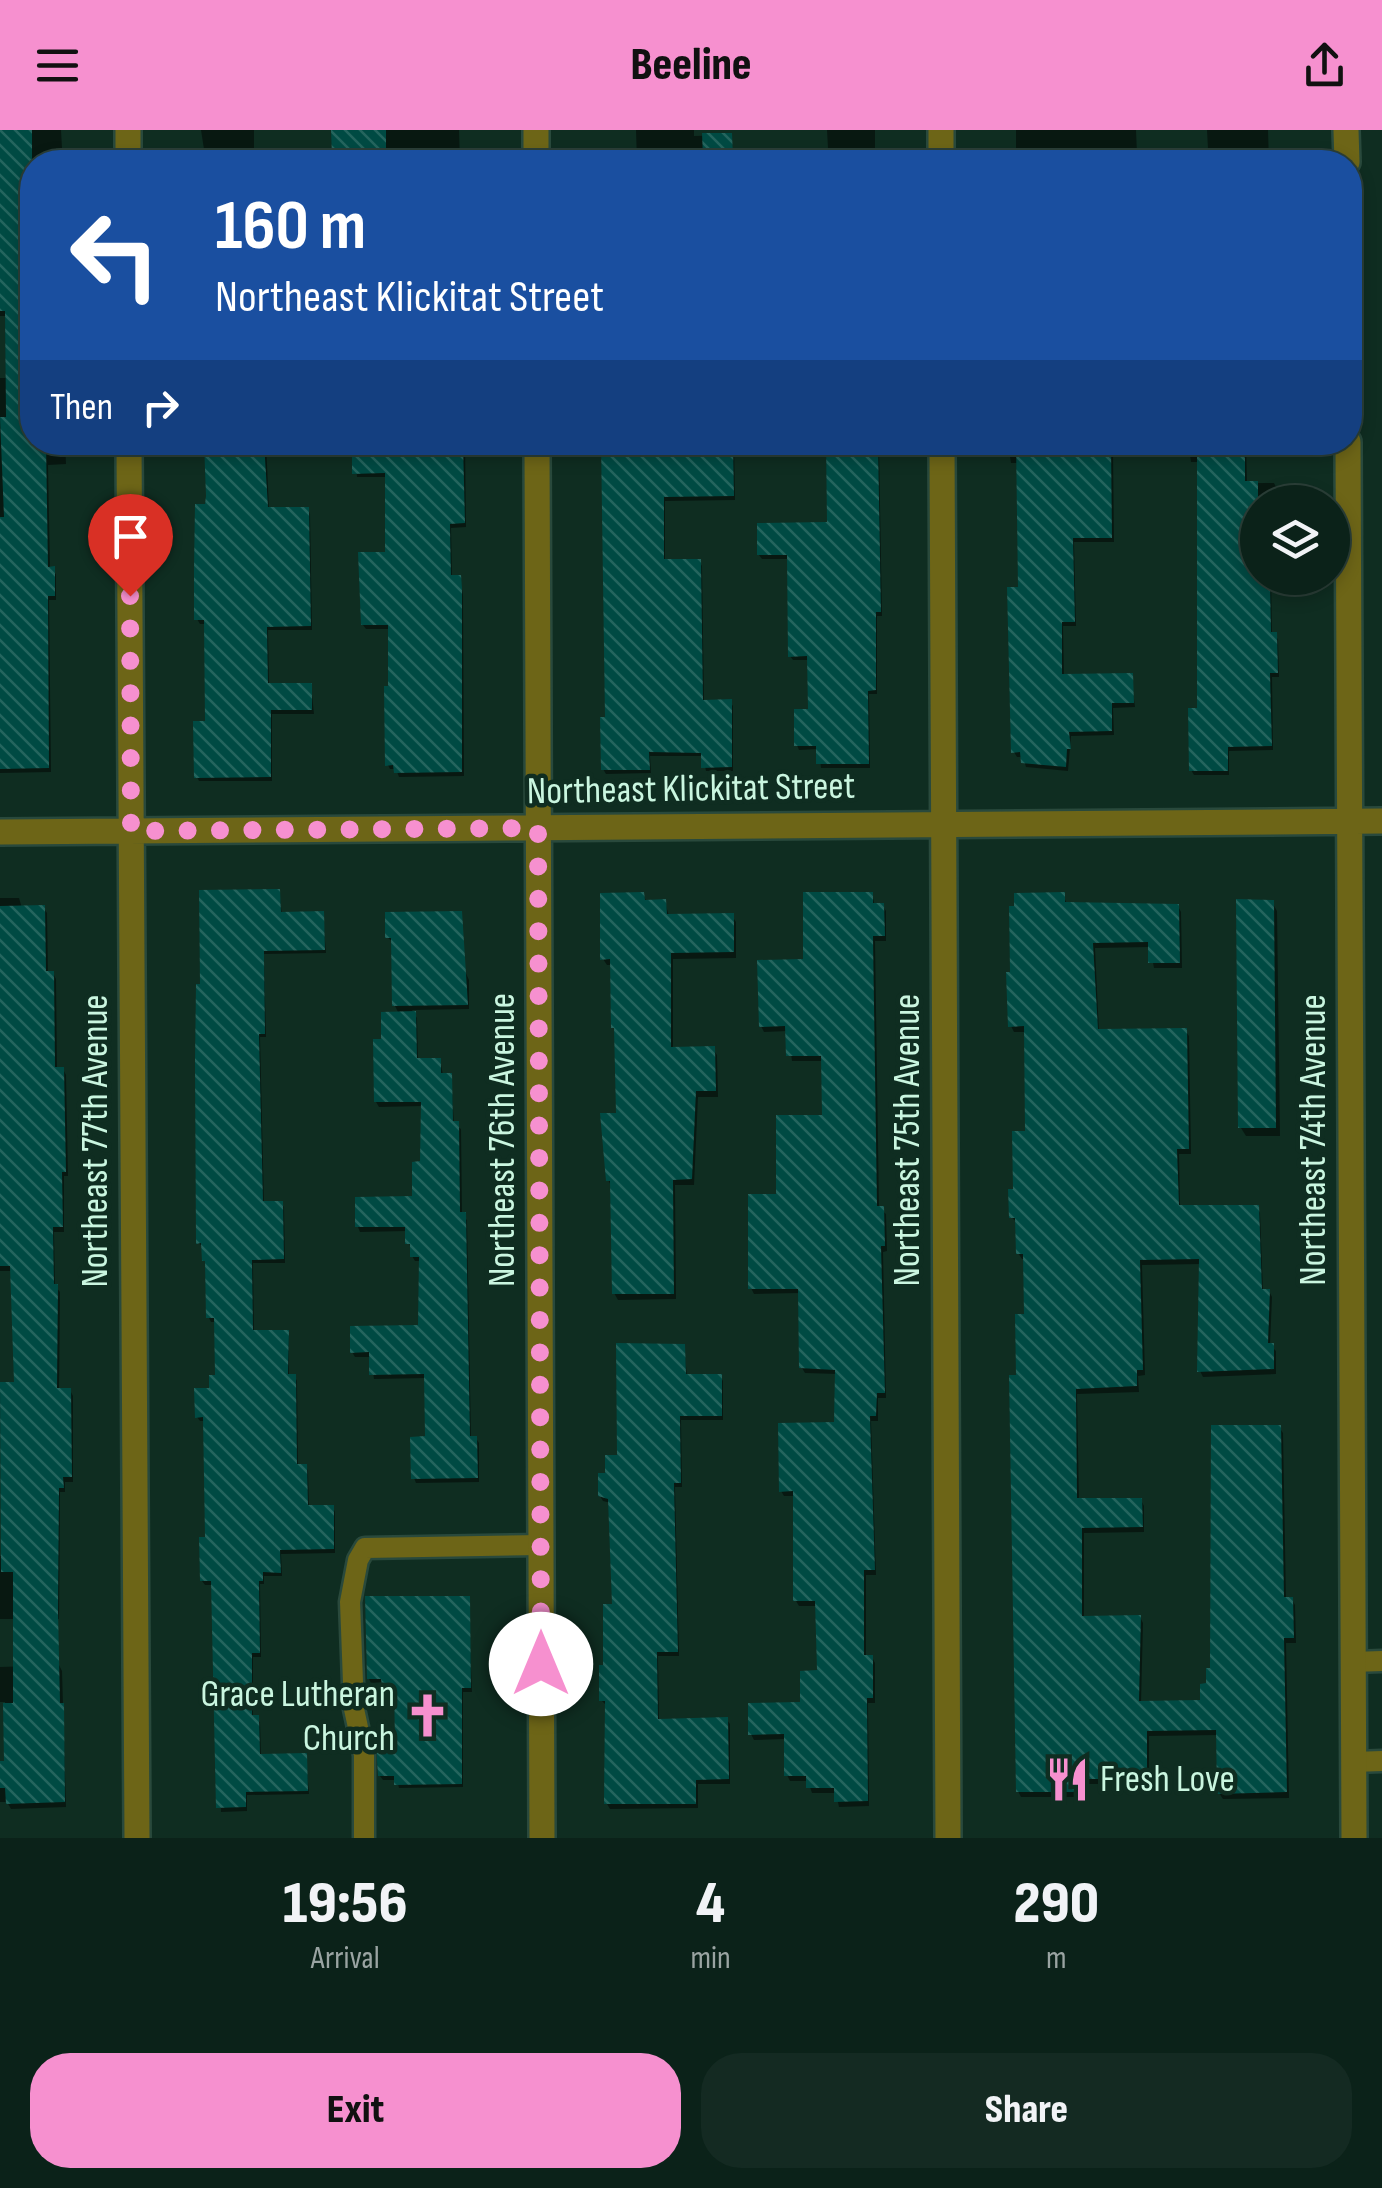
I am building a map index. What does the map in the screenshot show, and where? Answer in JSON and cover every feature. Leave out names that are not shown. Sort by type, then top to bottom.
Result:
[{"type":"street","name":"Northeast 77th Avenue","points":[[129,455],[137,1838]]},
{"type":"street","name":"Northeast 76th Avenue","points":[[537,455],[542,1838]]},
{"type":"street","name":"Northeast 75th Avenue","points":[[942,455],[948,1838]]},
{"type":"street","name":"Northeast 74th Avenue","points":[[1348,455],[1354,1838]]},
{"type":"street","name":"Northeast Klickitat Street","points":[[0,832],[1382,821]]},
{"type":"lane","points":[[364,1838],[364,1755],[354,1708],[350,1602],[358,1560],[365,1548],[540,1545]]},
{"type":"lane","points":[[1353,1662],[1382,1662]]},
{"type":"lane","points":[[1354,1762],[1382,1761]]},
{"type":"building","points":[[0,130],[32,130],[32,150],[20,150],[20,455],[46,455],[48,567],[55,566],[55,596],[48,596],[49,768],[0,769],[0,517],[4,517],[0,417],[6,417],[5,311],[0,311]]},
{"type":"building","points":[[331,130],[386,130],[386,150],[332,150]]},
{"type":"building","points":[[702,133],[732,133],[733,150],[703,150]]},
{"type":"building","points":[[204,455],[265,455],[268,507],[309,507],[311,626],[267,627],[268,683],[312,683],[312,710],[271,710],[271,777],[194,778],[193,721],[205,721],[204,620],[194,620],[195,504],[205,504]]},
{"type":"building","points":[[352,455],[463,455],[465,523],[450,524],[451,575],[461,575],[462,588],[462,772],[394,773],[393,765],[385,766],[388,625],[361,625],[358,552],[385,552],[385,473],[352,474]]},
{"type":"building","points":[[601,455],[733,455],[734,496],[664,497],[664,559],[701,559],[703,700],[732,699],[732,767],[701,768],[701,753],[649,752],[650,770],[601,770],[600,717],[605,717]]},
{"type":"building","points":[[826,455],[878,455],[881,612],[876,612],[876,690],[868,691],[869,764],[816,764],[816,746],[794,746],[794,709],[808,709],[807,656],[788,657],[787,555],[757,555],[757,523],[827,522]]},
{"type":"building","points":[[1016,455],[1111,455],[1112,538],[1073,538],[1075,622],[1062,622],[1062,674],[1133,673],[1134,703],[1112,703],[1112,731],[1069,732],[1071,749],[1067,749],[1066,767],[1021,763],[1020,752],[1011,753],[1007,587],[1018,587]]},
{"type":"building","points":[[1197,455],[1245,455],[1245,481],[1258,481],[1258,485],[1240,485],[1240,595],[1270,595],[1271,632],[1277,632],[1278,673],[1270,673],[1272,746],[1228,747],[1228,771],[1189,771],[1188,708],[1197,708]]},
{"type":"building","points":[[280,889],[281,912],[324,911],[325,950],[264,951],[265,1034],[259,1034],[263,1201],[283,1201],[284,1259],[252,1260],[253,1330],[289,1330],[288,1374],[296,1374],[297,1464],[307,1464],[308,1505],[334,1505],[334,1549],[280,1550],[281,1573],[263,1572],[263,1581],[259,1581],[260,1653],[252,1653],[252,1715],[259,1715],[260,1754],[307,1753],[308,1791],[246,1792],[246,1807],[216,1808],[211,1581],[200,1581],[199,1537],[205,1537],[203,1417],[195,1418],[194,1388],[209,1388],[209,1375],[215,1375],[214,1318],[206,1318],[205,1261],[201,1243],[196,1244],[199,890]]},
{"type":"building","points":[[644,892],[645,900],[666,899],[667,914],[734,913],[734,952],[671,953],[671,1047],[715,1046],[716,1091],[696,1091],[692,1179],[673,1180],[674,1294],[612,1294],[610,1181],[606,1181],[600,1113],[616,1113],[614,1028],[610,959],[600,960],[600,893]]},
{"type":"building","points":[[803,892],[873,892],[873,903],[884,903],[885,936],[873,936],[877,1206],[884,1206],[885,1246],[881,1246],[885,1393],[877,1393],[876,1416],[870,1416],[875,1570],[864,1570],[864,1655],[873,1655],[873,1698],[867,1698],[868,1801],[834,1802],[834,1788],[806,1788],[806,1776],[784,1776],[784,1734],[748,1735],[748,1703],[800,1702],[800,1671],[817,1670],[815,1601],[793,1601],[793,1491],[779,1492],[778,1423],[834,1422],[835,1370],[799,1368],[798,1289],[748,1289],[748,1194],[776,1194],[776,1115],[822,1115],[821,1056],[786,1056],[785,1026],[759,1027],[757,960],[803,959]]},
{"type":"building","points":[[1065,892],[1065,902],[1179,904],[1180,963],[1148,963],[1148,942],[1093,943],[1098,1029],[1187,1028],[1189,1149],[1177,1149],[1179,1205],[1259,1205],[1262,1289],[1270,1289],[1268,1343],[1274,1343],[1274,1369],[1197,1372],[1199,1259],[1140,1260],[1143,1370],[1137,1370],[1137,1386],[1076,1389],[1077,1498],[1142,1498],[1143,1527],[1082,1528],[1082,1616],[1141,1615],[1139,1701],[1200,1700],[1200,1684],[1206,1683],[1206,1668],[1210,1668],[1211,1425],[1281,1425],[1284,1597],[1293,1597],[1294,1638],[1284,1638],[1287,1792],[1217,1794],[1216,1730],[1147,1731],[1147,1779],[1087,1779],[1087,1792],[1016,1792],[1009,1375],[1016,1375],[1015,1314],[1024,1314],[1023,1254],[1016,1254],[1015,1218],[1009,1218],[1008,1189],[1013,1189],[1012,1131],[1025,1131],[1024,1026],[1008,1027],[1009,906],[1014,906],[1014,893]]},
{"type":"building","points":[[1236,899],[1274,900],[1276,1128],[1238,1128]]},
{"type":"building","points":[[45,905],[46,971],[54,971],[55,1067],[64,1067],[63,1227],[53,1227],[54,1284],[58,1284],[57,1388],[71,1388],[72,1477],[63,1477],[64,1488],[59,1488],[58,1611],[65,1802],[6,1804],[5,1788],[0,1788],[0,1761],[4,1761],[3,1703],[13,1703],[13,1572],[1,1572],[0,1382],[14,1382],[10,1266],[0,1266],[0,906]]},
{"type":"building","points":[[462,911],[468,1005],[392,1006],[391,938],[385,938],[385,912]]},
{"type":"building","points":[[416,1011],[417,1058],[441,1058],[441,1073],[452,1073],[453,1121],[459,1121],[460,1212],[466,1212],[470,1436],[477,1436],[478,1478],[411,1479],[410,1437],[425,1436],[424,1374],[369,1375],[369,1352],[350,1353],[350,1326],[418,1325],[419,1257],[410,1257],[405,1227],[355,1227],[355,1197],[412,1196],[412,1162],[420,1161],[421,1102],[374,1102],[373,1039],[381,1039],[381,1012]]},
{"type":"building","points":[[616,1343],[685,1344],[686,1374],[722,1374],[722,1416],[680,1416],[681,1483],[674,1483],[678,1652],[657,1652],[658,1719],[728,1717],[729,1779],[696,1780],[696,1804],[604,1804],[605,1701],[599,1701],[599,1665],[603,1665],[603,1604],[612,1604],[608,1499],[598,1496],[598,1473],[605,1473],[605,1455],[617,1455]]},
{"type":"building","name":"Grace Lutheran Church","points":[[365,1596],[470,1596],[471,1688],[462,1688],[462,1784],[394,1785],[394,1776],[378,1776],[376,1744],[395,1743],[394,1686],[382,1686],[381,1679],[367,1679]]},
{"type":"place","name":"Grace Lutheran Church","points":[[428,1716]]},
{"type":"place","name":"Fresh Love","points":[[1067,1779]]},
{"type":"route","points":[[130,596],[131,831],[538,828],[541,1664]]}]
